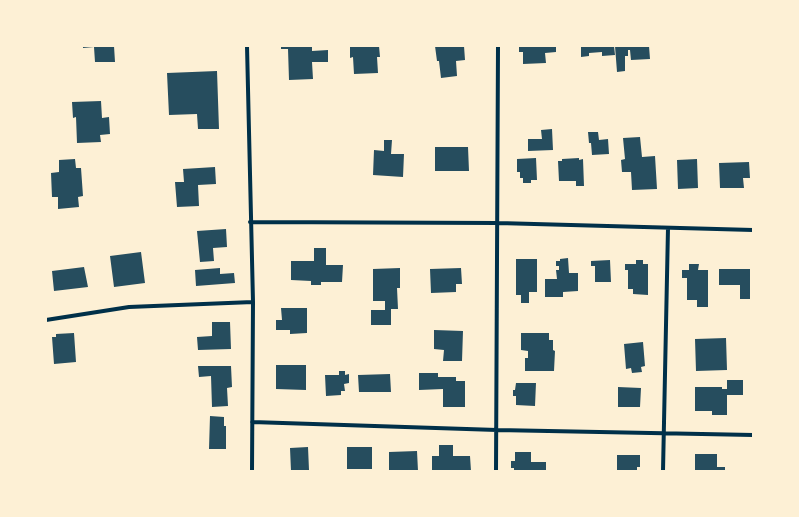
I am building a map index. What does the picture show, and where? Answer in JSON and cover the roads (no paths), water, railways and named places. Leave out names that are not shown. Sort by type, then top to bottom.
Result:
[{"type":"street","points":[[247,46],[253,302],[252,471]]},
{"type":"street","points":[[496,471],[498,46]]},
{"type":"street","points":[[250,222],[498,223],[753,230]]},
{"type":"street","points":[[663,471],[668,228]]},
{"type":"street","points":[[46,320],[130,307],[253,302]]},
{"type":"street","points":[[252,422],[497,430],[753,435]]}]
